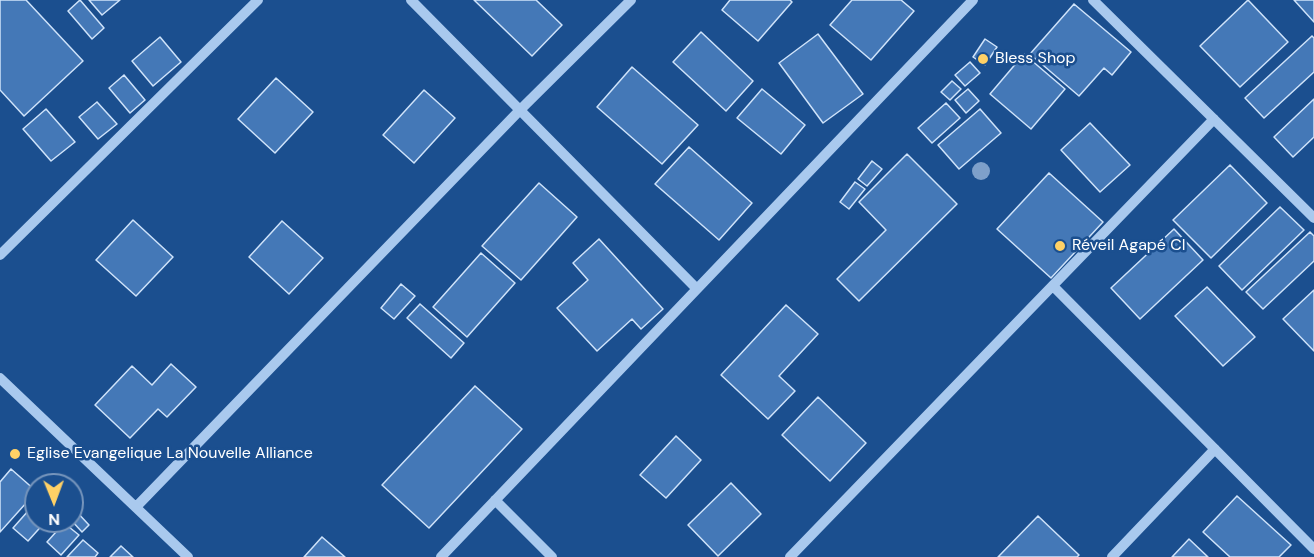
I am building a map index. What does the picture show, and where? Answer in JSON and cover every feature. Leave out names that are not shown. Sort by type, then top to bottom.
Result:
[{"type":"street","points":[[0,255],[258,0]]},
{"type":"street","points":[[411,0],[697,289]]},
{"type":"street","points":[[136,507],[520,111],[631,0]]},
{"type":"street","points":[[441,557],[973,0]]},
{"type":"street","points":[[1093,0],[1314,218]]},
{"type":"street","points":[[790,557],[1214,119]]},
{"type":"street","points":[[1053,286],[1314,549]]},
{"type":"street","points":[[0,378],[189,557]]},
{"type":"street","points":[[1112,557],[1215,449]]},
{"type":"street","points":[[495,501],[552,557]]},
{"type":"building","points":[[0,0],[26,0],[83,61],[24,116],[0,90]]},
{"type":"building","points":[[80,0],[104,28],[92,39],[68,11]]},
{"type":"building","points":[[89,0],[120,0],[102,15]]},
{"type":"building","points":[[474,0],[536,0],[562,25],[532,56]]},
{"type":"building","points":[[730,0],[790,0],[792,2],[758,41],[722,10]]},
{"type":"building","points":[[852,0],[901,0],[914,11],[871,60],[830,25]]},
{"type":"building","points":[[1248,0],[1288,42],[1240,87],[1200,46]]},
{"type":"building","points":[[1294,0],[1314,0],[1314,22]]},
{"type":"building","points":[[1074,4],[1131,52],[1112,75],[1104,68],[1079,96],[1030,54]]},
{"type":"building","points":[[701,32],[753,81],[726,111],[673,62]]},
{"type":"building","points":[[818,34],[863,94],[823,123],[779,63]]},
{"type":"building","points":[[1312,36],[1314,38],[1314,72],[1264,118],[1245,98]]},
{"type":"building","points":[[160,37],[181,62],[153,86],[132,61]]},
{"type":"building","points":[[985,39],[997,47],[985,65],[973,57]]},
{"type":"building","points":[[1024,54],[1065,89],[1031,129],[990,94]]},
{"type":"building","points":[[970,62],[980,73],[965,86],[955,75]]},
{"type":"building","points":[[632,67],[698,125],[662,164],[597,107]]},
{"type":"building","points":[[124,75],[145,100],[130,113],[109,88]]},
{"type":"building","points":[[276,78],[313,112],[275,153],[238,119]]},
{"type":"building","points":[[952,81],[961,89],[950,100],[941,92]]},
{"type":"building","points":[[762,89],[805,125],[781,154],[737,118]]},
{"type":"building","points":[[968,89],[979,101],[966,113],[955,100]]},
{"type":"building","points":[[424,90],[455,118],[414,163],[383,135]]},
{"type":"building","points":[[1314,99],[1314,137],[1293,157],[1274,137]]},
{"type":"building","points":[[97,102],[117,124],[98,139],[79,117]]},
{"type":"building","points":[[946,103],[960,118],[932,143],[918,128]]},
{"type":"building","points":[[46,109],[75,142],[51,161],[23,129]]},
{"type":"building","points":[[980,109],[1001,133],[959,169],[938,145]]},
{"type":"building","points":[[1090,123],[1130,165],[1100,192],[1061,150]]},
{"type":"building","points":[[689,147],[752,203],[719,240],[655,184]]},
{"type":"building","points":[[907,154],[957,204],[859,301],[837,279],[886,230],[859,202]]},
{"type":"building","points":[[872,161],[882,169],[867,186],[858,179]]},
{"type":"building","points":[[1230,165],[1267,203],[1211,258],[1173,220]]},
{"type":"building","points":[[1049,173],[1103,222],[1051,278],[997,229]]},
{"type":"building","points":[[855,182],[865,189],[849,209],[840,202]]},
{"type":"building","points":[[539,183],[577,217],[521,280],[482,246]]},
{"type":"building","points":[[1280,207],[1304,230],[1242,290],[1219,266]]},
{"type":"building","points":[[133,220],[173,257],[136,296],[96,260]]},
{"type":"building","points":[[282,221],[323,258],[289,294],[249,257]]},
{"type":"building","points":[[1174,229],[1203,260],[1140,319],[1111,288]]},
{"type":"building","points":[[1310,232],[1314,236],[1314,261],[1263,309],[1246,292]]},
{"type":"building","points":[[599,239],[663,309],[641,329],[632,319],[597,351],[557,308],[588,280],[573,263]]},
{"type":"building","points":[[481,253],[515,283],[467,337],[433,307]]},
{"type":"building","points":[[401,284],[415,296],[394,319],[381,308]]},
{"type":"building","points":[[1207,287],[1255,337],[1223,366],[1175,316]]},
{"type":"building","points":[[1314,290],[1314,351],[1283,319]]},
{"type":"building","points":[[420,304],[464,343],[451,358],[407,318]]},
{"type":"building","points":[[786,305],[818,334],[779,376],[795,391],[768,419],[721,375]]},
{"type":"building","points":[[171,364],[196,387],[167,417],[158,409],[130,438],[95,405],[132,366],[152,385]]},
{"type":"building","points":[[475,386],[522,429],[429,528],[382,485]]},
{"type":"building","points":[[818,397],[866,443],[830,481],[782,435]]},
{"type":"building","points":[[676,436],[701,460],[666,498],[640,475]]},
{"type":"building","points":[[11,469],[24,480],[24,505],[0,532],[0,482]]},
{"type":"building","points":[[731,483],[761,514],[718,556],[688,525]]},
{"type":"building","points":[[1237,496],[1291,545],[1279,557],[1230,557],[1203,532]]},
{"type":"building","points":[[24,516],[24,533],[35,533],[28,541],[13,528]]},
{"type":"building","points":[[1038,516],[1079,555],[1077,557],[998,557]]},
{"type":"building","points":[[84,520],[89,525],[84,530]]},
{"type":"building","points":[[55,533],[79,535],[61,555],[47,542]]},
{"type":"building","points":[[322,537],[345,557],[304,557]]},
{"type":"building","points":[[1189,539],[1208,557],[1172,557]]},
{"type":"building","points":[[83,540],[98,553],[95,557],[67,557]]},
{"type":"building","points":[[121,546],[133,557],[110,557]]},
{"type":"place","name":"Bless Shop","points":[[983,59]]},
{"type":"place","name":"Réveil Agapé CI","points":[[1060,246]]},
{"type":"place","name":"Eglise Evangelique La Nouvelle Alliance","points":[[15,454]]}]
